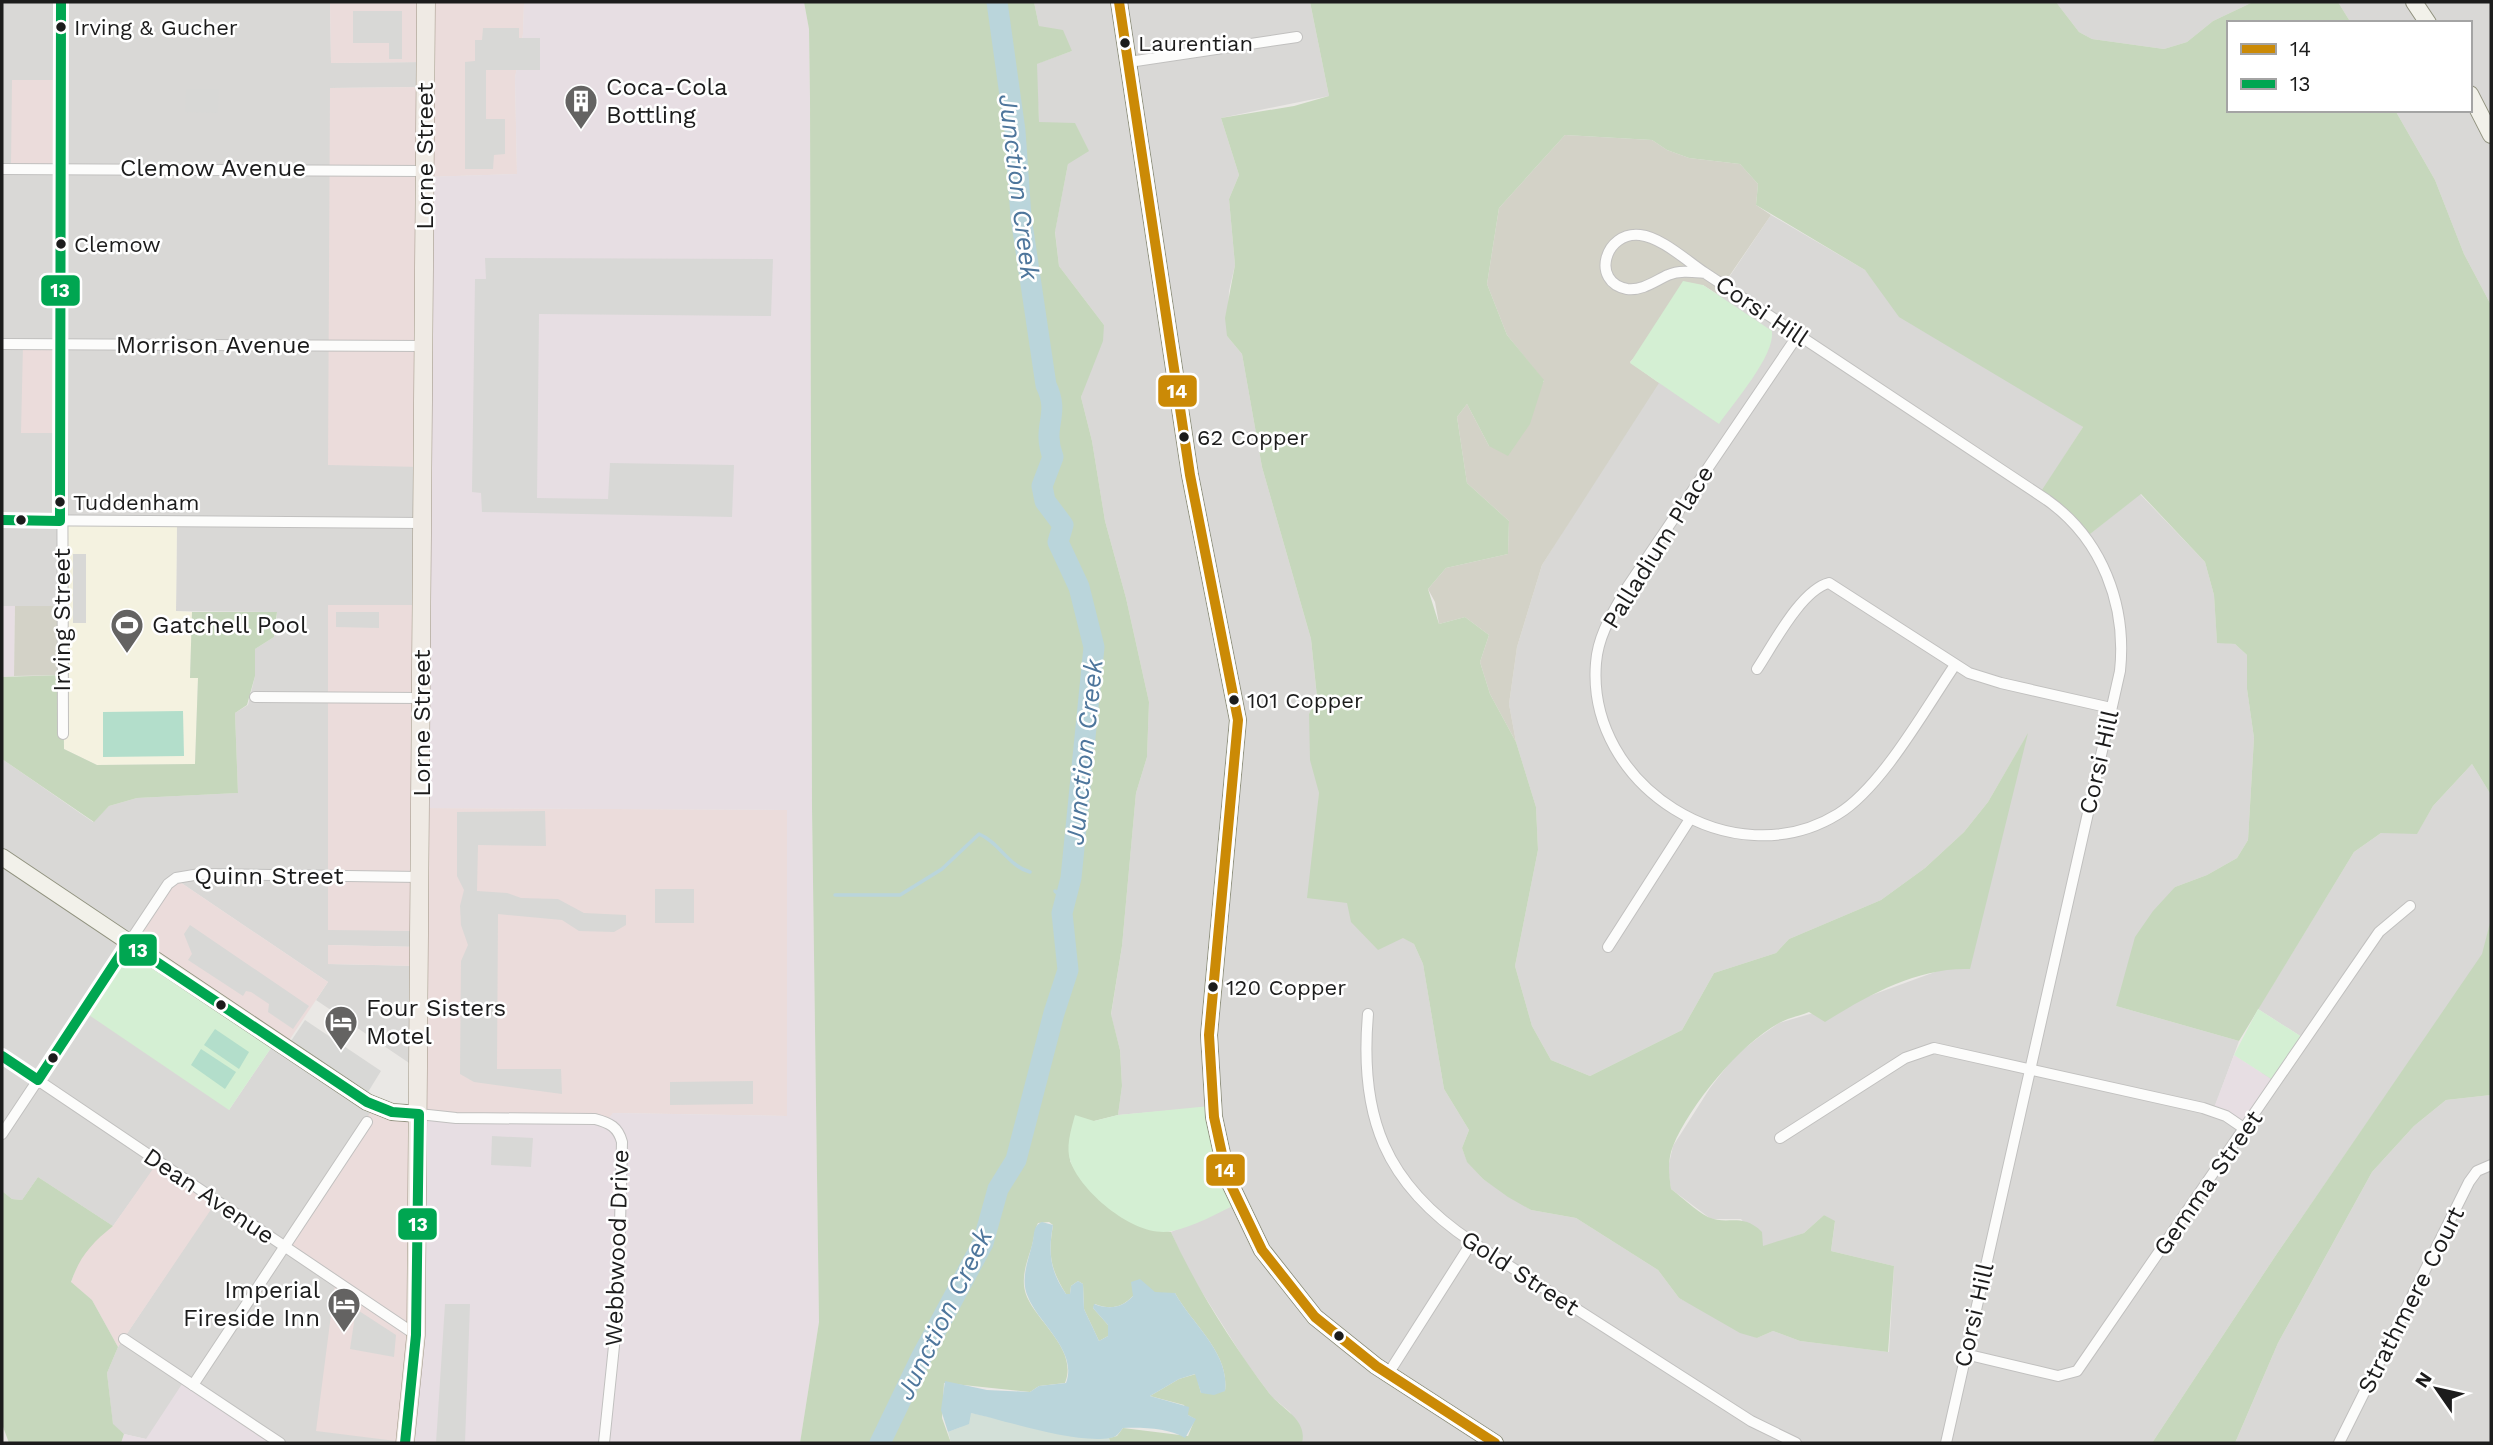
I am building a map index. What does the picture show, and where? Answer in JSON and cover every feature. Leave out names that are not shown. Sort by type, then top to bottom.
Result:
[{"type":"main road","name":"Lorne Street","points":[[405,1443],[416,1335],[426,2]]},
{"type":"street","name":"Irving Street","points":[[61,2],[60,520],[63,734]]},
{"type":"street","points":[[1119,2],[1190,475],[1238,720],[1209,1035],[1210,1090],[1227,1177],[1246,1222],[1278,1274],[1322,1323],[1388,1374],[1495,1443]]},
{"type":"street","points":[[2414,2],[2427,21]]},
{"type":"street","points":[[1129,62],[1297,37]]},
{"type":"street","points":[[2472,98],[2491,135]]},
{"type":"street","name":"Clemow Avenue","points":[[2,169],[424,171]]},
{"type":"street","name":"Corsi Hill","points":[[1705,273],[1679,272],[1640,288],[1624,288],[1610,278],[1605,260],[1613,243],[1630,235],[1641,235],[1705,273],[2047,500],[2079,528],[2104,567],[2118,614],[2121,658],[2111,708],[1946,1443]]},
{"type":"street","name":"Palladium Place","points":[[1798,335],[1628,586],[1603,628],[1596,662],[1597,695],[1606,732],[1621,760],[1639,782],[1690,819],[1733,835],[1772,837],[1804,831],[1840,813],[1869,788],[1955,665]]},
{"type":"street","name":"Morrison Avenue","points":[[2,344],[424,346]]},
{"type":"street","points":[[2,520],[423,523]]},
{"type":"street","points":[[1757,669],[1805,598],[1819,586],[1829,583],[1955,665],[2001,683],[2111,708]]},
{"type":"street","points":[[255,697],[422,698]]},
{"type":"street","points":[[1608,947],[1690,819]]},
{"type":"street","points":[[2,857],[367,1102],[393,1112],[419,1114]]},
{"type":"street","name":"Quinn Street","points":[[2,1135],[168,884],[184,876],[421,877]]},
{"type":"street","name":"Gemma Street","points":[[1965,1354],[2058,1376],[2077,1371],[2379,932],[2410,906]]},
{"type":"street","name":"Gold Street","points":[[1368,1014],[1368,1094],[1381,1141],[1395,1169],[1420,1201],[1446,1225],[1751,1422],[1796,1443]]},
{"type":"street","points":[[1780,1138],[1905,1058],[1926,1049],[2030,1069],[2203,1108],[2226,1116],[2245,1129]]},
{"type":"street","name":"Dean Avenue","points":[[2,1056],[416,1335]]},
{"type":"street","name":"Webbwood Drive","points":[[419,1114],[456,1118],[595,1119],[610,1124],[619,1132],[622,1142],[618,1307],[604,1443]]},
{"type":"street","points":[[193,1385],[367,1122]]},
{"type":"street","name":"Strathmere Court","points":[[2339,1443],[2469,1182],[2477,1171],[2491,1165]]},
{"type":"street","points":[[1388,1374],[1472,1242]]},
{"type":"street","points":[[124,1339],[280,1443]]},
{"type":"shaded area","points":[[2,2],[330,2],[331,63],[424,62],[424,87],[330,88],[422,467],[421,605],[328,605],[328,929],[420,931],[420,947],[328,945],[328,964],[420,966],[418,1069],[316,1000],[328,982],[174,878],[229,1110],[275,1042],[374,1107],[366,1122],[335,1284],[404,1443],[146,1439],[124,1434],[113,1425],[107,1373],[118,1347],[215,1202],[158,1163],[113,1226],[38,1177],[22,1200],[12,1199],[2,1191],[2,759],[93,822],[109,806],[137,798],[238,793],[235,713],[248,705],[255,676],[255,649],[274,637],[277,612],[176,611],[177,521],[62,606],[2,606]]},
{"type":"shaded area","points":[[330,2],[524,2],[523,34],[515,78],[517,174],[424,177],[422,467],[328,465],[330,88],[424,87],[424,62],[331,63]]},
{"type":"shaded area","points":[[524,2],[804,2],[809,29],[810,98],[812,808],[819,1322],[800,1443],[404,1443],[418,1115],[605,1123],[613,1113],[787,1116],[787,810],[421,808],[423,177],[517,174],[515,78],[523,34]]},
{"type":"shaded area","points":[[1034,2],[1310,2],[1329,96],[1221,118],[1239,175],[1229,199],[1235,265],[1229,291],[1227,336],[1242,354],[1262,467],[1311,639],[1317,698],[1309,714],[1319,793],[1318,815],[1347,903],[1414,944],[1423,964],[1444,1089],[1469,1130],[1462,1148],[1467,1161],[1483,1179],[1531,1210],[1576,1218],[1658,1270],[1679,1298],[1757,1338],[1773,1331],[1800,1341],[1889,1352],[1894,1266],[1831,1251],[1835,1222],[1824,1215],[1804,1233],[1763,1247],[1741,1219],[1711,1219],[1671,1189],[1668,1168],[1673,1146],[1710,1088],[1735,1056],[1759,1037],[1779,1023],[1861,999],[1946,968],[2026,737],[1988,802],[1964,832],[1925,868],[1881,900],[1789,939],[1776,953],[1714,973],[1682,1030],[1590,1076],[1551,1060],[1532,1026],[1515,966],[1538,850],[1536,807],[1516,742],[1509,704],[1517,647],[1542,565],[1635,417],[1771,215],[1865,270],[1881,290],[2083,427],[2039,496],[2086,537],[2140,494],[2205,562],[2214,595],[2217,642],[2235,644],[2247,655],[2247,689],[2254,738],[2248,840],[2237,858],[2207,875],[2175,887],[2116,1006],[2239,1041],[2214,1109],[2305,1039],[2258,1009],[2354,852],[2381,833],[2417,833],[2433,806],[2472,764],[2491,795],[2491,919],[2483,954],[2276,1255],[2152,1443],[1302,1443],[1290,1412],[1272,1397],[1246,1362],[1188,1270],[1171,1232],[1237,1204],[1210,1107],[1118,1115],[1122,1086],[1120,1050],[1111,1015],[1122,946],[1136,793],[1147,757],[1149,702],[1126,598],[1105,521],[1092,441],[1081,397],[1104,325],[1059,266],[1055,231],[1068,164],[1039,122],[1036,64],[1072,51],[1039,26]]},
{"type":"shaded area","points":[[2056,2],[2253,2],[2213,21],[2187,42],[2164,49],[2092,39],[2079,32]]},
{"type":"shaded area","points":[[2338,2],[2491,2],[2491,305],[2464,254],[2435,180],[2396,112],[2472,112],[2472,21],[2350,21]]},
{"type":"shaded area","points":[[353,11],[402,11],[402,59],[389,59],[389,43],[353,43]]},
{"type":"shaded area","points":[[483,28],[519,28],[519,38],[540,38],[540,70],[486,70],[486,119],[505,119],[505,154],[494,155],[493,169],[465,169],[465,62],[475,61],[475,40],[482,40]]},
{"type":"shaded area","points":[[12,80],[62,80],[63,167],[11,167]]},
{"type":"shaded area","points":[[186,89],[219,89],[218,113],[185,112]]},
{"type":"shaded area","points":[[1565,135],[1652,140],[1667,150],[1689,158],[1740,164],[1758,184],[1756,205],[1771,215],[1717,294],[1703,285],[1630,362],[1659,383],[1542,565],[1517,647],[1509,704],[1516,742],[1490,694],[1480,662],[1489,635],[1465,617],[1439,624],[1435,602],[1428,589],[1446,568],[1508,554],[1509,521],[1467,483],[1457,417],[1467,404],[1489,446],[1544,381],[1507,335],[1487,284],[1499,208]]},
{"type":"shaded area","points":[[485,258],[773,259],[771,316],[539,314],[537,498],[608,499],[610,463],[734,465],[732,517],[482,512],[481,493],[472,492],[475,279],[486,279]]},
{"type":"shaded area","points":[[23,345],[60,345],[61,433],[21,433]]},
{"type":"shaded area","points":[[61,520],[177,520],[176,611],[192,612],[190,677],[198,678],[195,764],[97,765],[64,749]]},
{"type":"shaded area","points":[[73,554],[86,554],[86,623],[73,623]]},
{"type":"shaded area","points":[[328,605],[421,605],[421,808],[787,810],[787,1116],[613,1113],[404,1442],[316,1431],[335,1284],[282,1247],[374,1107],[417,1115],[420,966],[328,964],[328,945],[419,947],[419,931],[328,930]]},
{"type":"shaded area","points":[[2,606],[15,606],[14,676],[2,677]]},
{"type":"shaded area","points":[[15,606],[62,606],[63,675],[14,676]]},
{"type":"shaded area","points":[[336,612],[379,612],[379,628],[336,627]]},
{"type":"shaded area","points":[[545,811],[546,846],[478,845],[477,891],[507,893],[521,898],[558,899],[584,913],[626,915],[626,925],[614,932],[579,931],[562,920],[498,914],[497,1069],[561,1069],[562,1094],[474,1082],[460,1074],[461,961],[468,945],[461,925],[460,906],[464,890],[457,876],[457,812]]},
{"type":"shaded area","points":[[174,878],[328,982],[284,1048],[127,943]]},
{"type":"shaded area","points":[[655,889],[694,889],[694,923],[655,923]]},
{"type":"shaded area","points":[[190,925],[309,1006],[293,1029],[268,1012],[269,1004],[251,992],[246,991],[243,996],[188,960],[192,954],[184,934]]},
{"type":"shaded area","points":[[305,1020],[381,1071],[368,1092],[291,1041]]},
{"type":"shaded area","points":[[2234,1055],[2276,1082],[2245,1128],[2213,1110]]},
{"type":"shaded area","points":[[753,1081],[753,1104],[670,1105],[670,1082]]},
{"type":"shaded area","points":[[2491,1095],[2491,1443],[2235,1443],[2278,1343],[2372,1172],[2414,1126],[2446,1100]]},
{"type":"shaded area","points":[[492,1136],[533,1138],[531,1167],[491,1165]]},
{"type":"shaded area","points":[[157,1163],[216,1202],[118,1347],[92,1300],[71,1283],[78,1261],[89,1245],[113,1226]]},
{"type":"shaded area","points":[[445,1304],[470,1304],[465,1443],[436,1443]]},
{"type":"shaded area","points":[[356,1309],[396,1335],[394,1357],[350,1349]]},
{"type":"shaded area","points":[[184,1381],[277,1443],[121,1443],[124,1434],[146,1439]]},
{"type":"shaded area","points":[[971,1413],[1072,1435],[1109,1438],[1110,1443],[951,1443],[948,1432],[961,1427]]},
{"type":"green space","points":[[804,2],[1034,2],[1039,26],[1063,30],[1072,51],[1037,64],[1039,122],[1075,123],[1089,151],[1068,164],[1055,232],[1059,266],[1104,325],[1103,341],[1081,397],[1092,441],[1105,521],[1126,598],[1149,702],[1147,757],[1136,793],[1122,946],[1111,1014],[1120,1050],[1122,1086],[1118,1115],[1094,1121],[1070,1161],[1099,1199],[1118,1214],[1142,1227],[1171,1232],[1203,1295],[1228,1335],[1269,1393],[1301,1427],[1302,1443],[1110,1443],[1109,1438],[1117,1436],[1123,1428],[1188,1436],[1195,1419],[1188,1415],[1184,1405],[1150,1396],[1179,1379],[1196,1374],[1201,1393],[1225,1391],[1222,1364],[1216,1351],[1175,1293],[1133,1296],[1116,1307],[1095,1304],[1093,1308],[1108,1325],[1108,1336],[1099,1341],[1084,1309],[1083,1284],[1078,1281],[1071,1286],[1070,1294],[1066,1294],[1057,1276],[1051,1253],[1053,1225],[1049,1222],[1038,1223],[1024,1285],[1033,1307],[1062,1348],[1068,1371],[1065,1383],[1039,1386],[1030,1392],[944,1383],[942,1418],[951,1443],[800,1443],[819,1322],[812,808],[810,98],[809,29]]},
{"type":"green space","points":[[1310,2],[2056,2],[2079,32],[2092,39],[2164,49],[2187,42],[2213,21],[2253,2],[2338,2],[2350,21],[2227,21],[2227,112],[2396,112],[2435,180],[2464,254],[2491,305],[2491,795],[2472,764],[2433,806],[2417,834],[2381,833],[2354,852],[2239,1041],[2116,1006],[2135,937],[2153,911],[2175,887],[2207,875],[2237,858],[2248,840],[2254,738],[2247,689],[2247,655],[2235,644],[2217,643],[2214,595],[2205,562],[2141,494],[2085,538],[2038,496],[2083,427],[1899,317],[1865,270],[1756,205],[1758,184],[1740,164],[1689,158],[1667,150],[1652,140],[1565,135],[1499,208],[1487,284],[1507,335],[1544,380],[1530,424],[1508,456],[1489,446],[1467,404],[1457,417],[1467,483],[1509,521],[1508,554],[1446,568],[1428,589],[1439,624],[1465,617],[1489,635],[1480,662],[1490,694],[1516,742],[1536,807],[1538,850],[1515,966],[1532,1026],[1551,1060],[1590,1076],[1682,1030],[1714,973],[1776,953],[1789,939],[1881,900],[1925,868],[1964,832],[1988,802],[2028,733],[1970,969],[1931,973],[1913,978],[1858,1002],[1825,1022],[1809,1012],[1779,1023],[1748,1045],[1718,1077],[1691,1112],[1670,1157],[1671,1189],[1708,1217],[1748,1222],[1755,1226],[1762,1232],[1763,1246],[1804,1233],[1824,1215],[1835,1221],[1831,1251],[1894,1266],[1888,1352],[1800,1341],[1773,1331],[1757,1338],[1740,1333],[1679,1298],[1658,1270],[1576,1218],[1531,1210],[1483,1179],[1467,1162],[1462,1148],[1469,1130],[1444,1089],[1423,964],[1414,944],[1403,938],[1378,950],[1351,922],[1347,903],[1307,898],[1319,793],[1310,760],[1309,714],[1317,697],[1311,639],[1262,467],[1242,354],[1227,336],[1225,318],[1235,265],[1229,199],[1239,175],[1221,118],[1294,106],[1329,96]]},
{"type":"green space","points":[[1683,281],[1703,285],[1772,331],[1761,366],[1719,424],[1630,363]]},
{"type":"green space","points":[[192,612],[277,612],[274,637],[255,649],[255,676],[247,705],[235,713],[238,793],[137,798],[109,806],[94,822],[2,759],[2,677],[63,675],[64,749],[97,765],[195,764],[198,678],[190,678]]},
{"type":"green space","points":[[183,711],[184,756],[103,757],[103,712]]},
{"type":"green space","points":[[2491,919],[2491,1095],[2446,1100],[2414,1126],[2372,1172],[2278,1343],[2235,1443],[2152,1443],[2276,1255],[2482,954]]},
{"type":"green space","points":[[127,943],[275,1042],[229,1110],[83,1011]]},
{"type":"green space","points":[[2258,1009],[2305,1039],[2276,1082],[2234,1055]]},
{"type":"green space","points":[[215,1029],[249,1052],[239,1069],[204,1045]]},
{"type":"green space","points":[[201,1049],[236,1072],[225,1089],[191,1065]]},
{"type":"green space","points":[[1210,1106],[1237,1204],[1197,1223],[1172,1231],[1158,1232],[1128,1221],[1113,1212],[1087,1188],[1071,1163],[1070,1133],[1075,1115],[1094,1121],[1118,1115]]},
{"type":"green space","points":[[38,1177],[113,1226],[88,1251],[71,1282],[92,1300],[118,1347],[107,1373],[113,1424],[124,1434],[121,1443],[9,1443],[2,1424],[2,1191],[12,1199],[22,1200]]},
{"type":"water","points":[[1042,1222],[1053,1225],[1051,1253],[1057,1277],[1066,1294],[1070,1294],[1071,1286],[1078,1281],[1083,1284],[1084,1309],[1099,1341],[1108,1336],[1108,1325],[1093,1308],[1094,1304],[1110,1307],[1125,1303],[1133,1296],[1131,1282],[1140,1279],[1155,1292],[1175,1293],[1216,1351],[1225,1377],[1225,1391],[1214,1395],[1201,1393],[1195,1374],[1179,1379],[1150,1396],[1189,1407],[1188,1415],[1196,1419],[1185,1438],[1163,1430],[1123,1428],[1110,1438],[1079,1438],[971,1413],[969,1424],[948,1432],[941,1410],[945,1381],[987,1390],[1030,1392],[1039,1386],[1066,1383],[1067,1360],[1056,1338],[1033,1307],[1026,1291],[1025,1271],[1034,1231]]},
{"type":"waterway","name":"Junction Creek","points":[[880,1443],[921,1358],[983,1243],[998,1189],[1016,1160],[1054,1013],[1068,970],[1062,913],[1071,878],[1094,647],[1079,587],[1058,542],[1063,525],[1045,501],[1042,486],[1053,457],[1049,437],[1052,405],[1046,385],[1021,217],[1015,131],[997,2]]},
{"type":"waterway","points":[[835,895],[900,895],[942,869],[979,834],[992,842],[1016,865],[1030,872]]},
{"type":"waterway","points":[[1055,891],[1063,899]]},
{"type":"transit line","name":"13","points":[[2,520],[60,521],[61,2]]},
{"type":"transit line","name":"14","points":[[1119,2],[1190,475],[1238,720],[1209,1035],[1214,1117],[1227,1177],[1262,1250],[1315,1317],[1376,1366],[1495,1443]]},
{"type":"transit line","name":"13","points":[[2,1056],[38,1080],[128,943],[367,1102],[392,1112],[419,1114],[416,1335],[405,1443]]},
{"type":"place","name":"Irving & Gucher","points":[[61,27]]},
{"type":"place","name":"Laurentian","points":[[1125,43]]},
{"type":"place","name":"Coca-Cola Bottling","points":[[581,131]]},
{"type":"place","name":"Clemow","points":[[61,244]]},
{"type":"place","name":"62 Copper","points":[[1184,437]]},
{"type":"place","name":"Tuddenham","points":[[60,502]]},
{"type":"place","name":"Gatchell Pool","points":[[127,655]]},
{"type":"place","name":"101 Copper","points":[[1234,700]]},
{"type":"place","name":"120 Copper","points":[[1213,987]]},
{"type":"place","name":"Four Sisters Motel","points":[[341,1052]]},
{"type":"place","name":"Imperial Fireside Inn","points":[[344,1334]]}]
